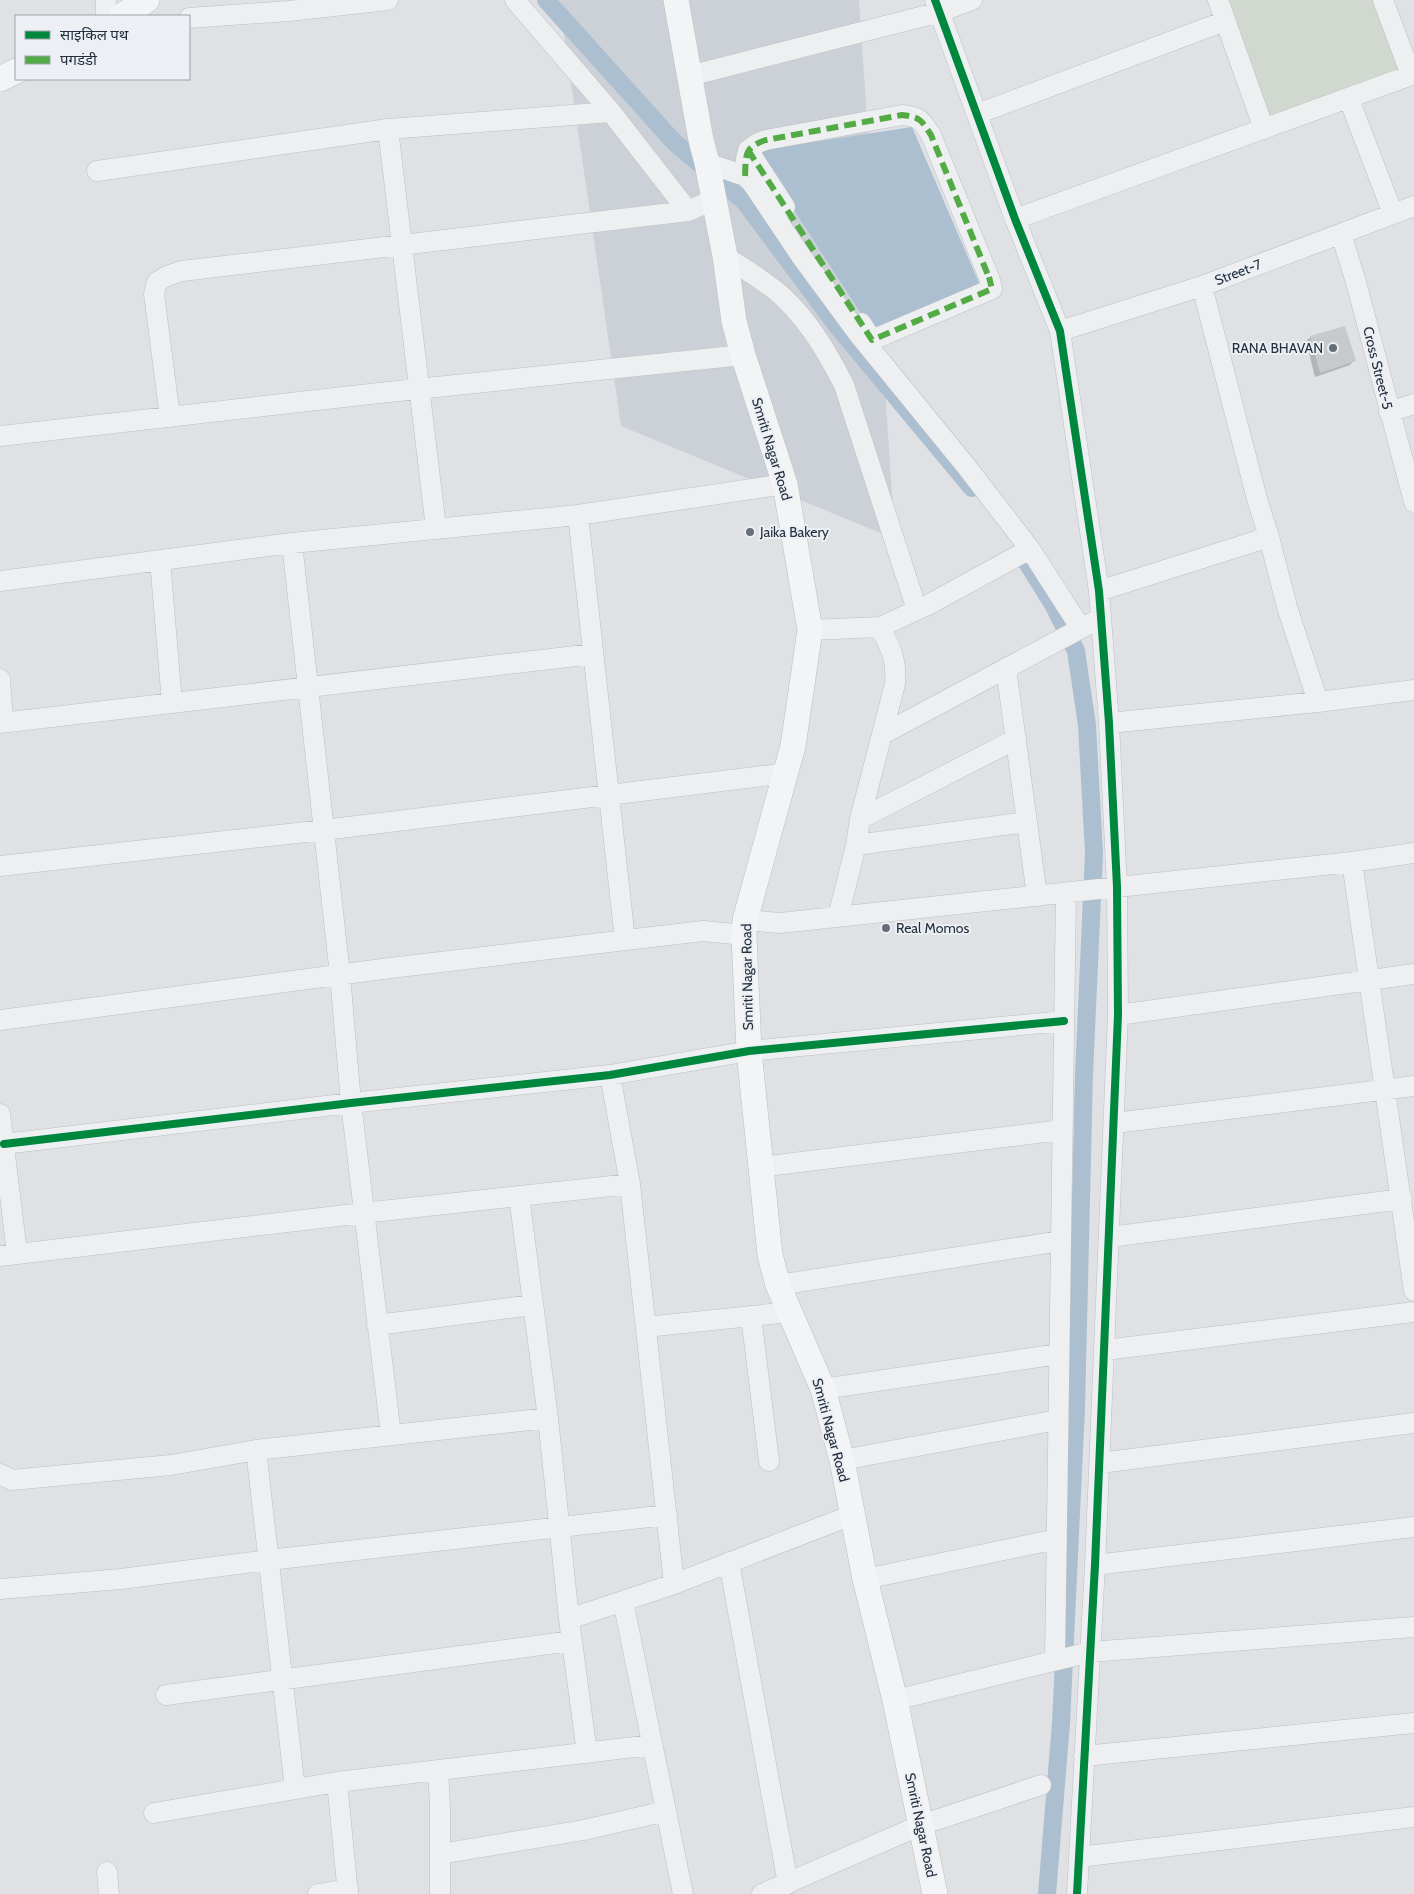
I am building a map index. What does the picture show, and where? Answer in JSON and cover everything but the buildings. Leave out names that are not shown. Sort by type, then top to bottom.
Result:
[{"type":"main road","points":[[123,15],[147,0]]},
{"type":"main road","name":"Smriti Nagar Road","points":[[676,0],[701,140],[725,256],[734,321],[743,355],[786,484],[810,630],[794,746],[745,928],[749,1051],[770,1255],[778,1285],[822,1388],[842,1460],[865,1579],[895,1700],[935,1894]]},
{"type":"main road","points":[[0,79],[15,72]]},
{"type":"street","points":[[106,0],[106,15]]},
{"type":"street","points":[[190,18],[289,11],[388,0]]},
{"type":"street","points":[[515,0],[611,112],[688,211]]},
{"type":"street","points":[[689,76],[938,6],[972,0]]},
{"type":"street","points":[[1218,0],[1264,129]]},
{"type":"street","points":[[1015,219],[1412,74],[1383,0]]},
{"type":"street","points":[[938,6],[1015,219],[1060,331],[1099,591],[1109,722],[1117,887],[1118,1015],[1100,1463],[1077,1894]]},
{"type":"street","points":[[977,114],[1226,21]]},
{"type":"street","points":[[1349,98],[1393,214]]},
{"type":"street","points":[[98,171],[388,129],[611,112]]},
{"type":"street","points":[[745,176],[748,150],[754,144],[766,140],[902,115],[915,116],[923,122],[931,135],[992,289],[872,340],[748,150]]},
{"type":"street","points":[[388,129],[436,528]]},
{"type":"street","points":[[707,163],[745,176],[752,183],[801,256],[869,347],[966,466],[1030,549],[1080,627]]},
{"type":"street","points":[[170,417],[154,294],[157,282],[167,276],[182,271],[688,211],[714,200]]},
{"type":"street","name":"Street-7","points":[[1060,331],[1202,286],[1414,206]]},
{"type":"street","name":"Cross Street-5","points":[[1340,234],[1356,282],[1414,502]]},
{"type":"street","points":[[725,256],[784,297],[808,324],[828,355],[847,394],[917,610]]},
{"type":"street","points":[[1202,286],[1256,499],[1269,537],[1287,607],[1318,702]]},
{"type":"street","points":[[869,347],[974,303]]},
{"type":"street","points":[[0,436],[743,355]]},
{"type":"street","points":[[1390,412],[1414,404]]},
{"type":"street","points":[[0,581],[292,543],[578,514],[786,484]]},
{"type":"street","points":[[578,514],[625,940]]},
{"type":"street","points":[[1099,591],[1269,537]]},
{"type":"street","points":[[292,543],[340,975],[363,1213],[391,1435]]},
{"type":"street","points":[[810,630],[880,627],[917,610],[1030,549]]},
{"type":"street","points":[[160,560],[172,703]]},
{"type":"street","points":[[884,734],[1080,627],[1101,618]]},
{"type":"street","points":[[838,917],[856,845],[860,820],[884,734],[895,684],[896,667],[890,646],[880,627]]},
{"type":"street","points":[[0,679],[2,722],[593,654]]},
{"type":"street","points":[[1006,668],[1037,896]]},
{"type":"street","points":[[1109,722],[1318,702],[1414,690]]},
{"type":"street","points":[[860,820],[1016,739]]},
{"type":"street","points":[[0,866],[324,830],[787,773]]},
{"type":"street","points":[[856,845],[1027,822]]},
{"type":"street","points":[[0,1020],[625,940],[1352,862],[1414,853]]},
{"type":"street","points":[[1352,862],[1414,1291]]},
{"type":"street","points":[[1055,1661],[1066,893]]},
{"type":"street","points":[[1118,1015],[1414,974]]},
{"type":"street","points":[[4,1144],[610,1075],[749,1051],[1064,1021]]},
{"type":"street","points":[[610,1075],[630,1184],[674,1584]]},
{"type":"street","points":[[1115,1123],[1414,1086]]},
{"type":"street","points":[[0,1114],[4,1144],[8,1254],[630,1184]]},
{"type":"street","points":[[760,1167],[1062,1130]]},
{"type":"street","points":[[519,1196],[548,1418],[569,1619],[587,1752]]},
{"type":"street","points":[[1110,1237],[1402,1199]]},
{"type":"street","points":[[778,1285],[1061,1241]]},
{"type":"street","points":[[377,1325],[533,1305]]},
{"type":"street","points":[[646,1328],[790,1312]]},
{"type":"street","points":[[1105,1350],[1414,1312]]},
{"type":"street","points":[[751,1316],[769,1461]]},
{"type":"street","points":[[822,1388],[1059,1354]]},
{"type":"street","points":[[0,1474],[12,1480],[172,1465],[256,1450],[548,1418]]},
{"type":"street","points":[[842,1460],[1058,1420]]},
{"type":"street","points":[[1100,1463],[1414,1423]]},
{"type":"street","points":[[256,1450],[295,1789]]},
{"type":"street","points":[[0,1589],[121,1579],[269,1560],[667,1515]]},
{"type":"street","points":[[569,1619],[674,1584],[852,1515]]},
{"type":"street","points":[[1095,1565],[1414,1527]]},
{"type":"street","points":[[865,1579],[1057,1539]]},
{"type":"street","points":[[729,1562],[788,1884]]},
{"type":"street","points":[[623,1601],[682,1894]]},
{"type":"street","points":[[895,1700],[1090,1652],[1414,1628]]},
{"type":"street","points":[[166,1695],[572,1641]]},
{"type":"street","points":[[1084,1756],[1414,1723]]},
{"type":"street","points":[[154,1813],[337,1782],[652,1745]]},
{"type":"street","points":[[438,1770],[440,1894]]},
{"type":"street","points":[[318,1894],[348,1892],[337,1782]]},
{"type":"street","points":[[762,1894],[921,1825],[1041,1785]]},
{"type":"street","points":[[440,1854],[584,1830],[666,1811]]},
{"type":"street","points":[[1079,1857],[1414,1817]]},
{"type":"street","points":[[107,1872],[109,1894]]},
{"type":"shaded area","points":[[559,0],[859,0],[895,539],[621,426]]},
{"type":"shaded area","points":[[1218,0],[1383,0],[1411,75],[1264,129]]},
{"type":"water","points":[[912,127],[980,285],[873,332],[760,156],[762,151],[768,149]]},
{"type":"waterway","points":[[546,0],[674,142],[744,201],[838,327],[972,488]]},
{"type":"waterway","points":[[1026,561],[1054,606],[1076,651],[1087,725],[1094,853],[1084,1074],[1076,1408],[1061,1723],[1047,1894]]},
{"type":"marked path","points":[[745,176],[746,157],[750,149],[766,140],[902,115],[917,118],[931,135],[990,280]]},
{"type":"marked path","points":[[748,150],[872,340],[992,289],[989,277]]},
{"type":"cycle path","points":[[935,0],[1015,219],[1060,331],[1099,591],[1109,723],[1117,887],[1118,1015],[1095,1565],[1077,1894]]},
{"type":"cycle path","points":[[4,1144],[610,1075],[749,1051],[1064,1021]]},
{"type":"place","name":"RANA BHAVAN","points":[[1333,348]]},
{"type":"place","name":"Jaika Bakery","points":[[750,532]]},
{"type":"place","name":"Real Momos","points":[[886,928]]}]
